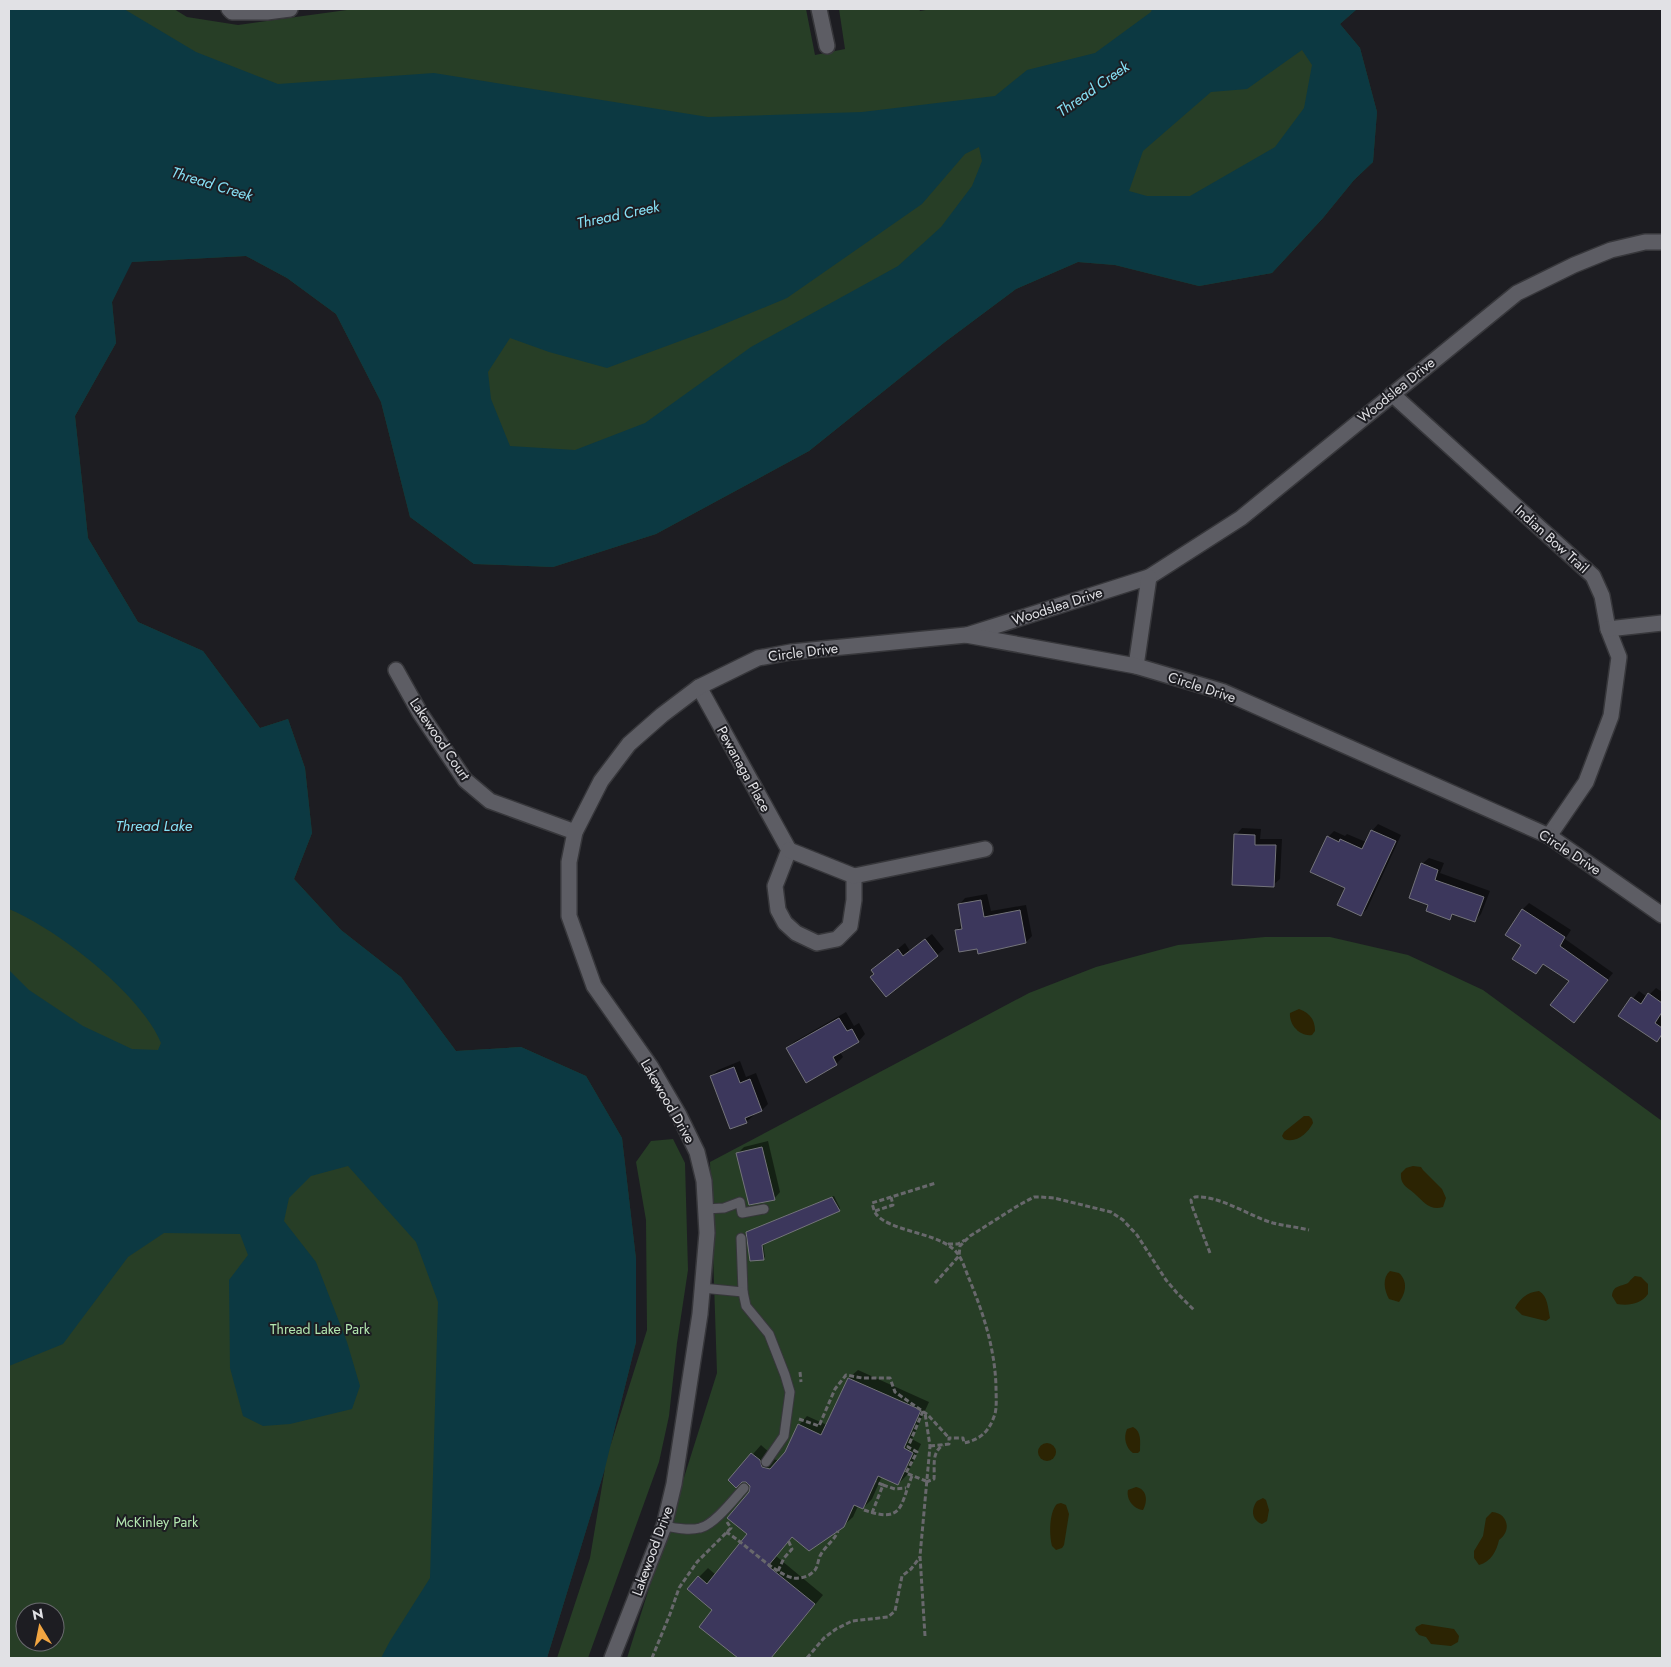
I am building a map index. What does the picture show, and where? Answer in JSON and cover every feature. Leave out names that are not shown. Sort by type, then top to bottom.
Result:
[{"type":"street","points":[[231,11],[267,12],[290,9]]},
{"type":"street","points":[[819,9],[827,46]]},
{"type":"street","name":"Woodslea Drive","points":[[966,635],[1149,577],[1241,518],[1517,293],[1574,264],[1611,250],[1645,242],[1662,242]]},
{"type":"street","name":"Indian Bow Trail","points":[[1392,394],[1593,576],[1602,596],[1608,629],[1619,657],[1612,716],[1586,782],[1549,836]]},
{"type":"street","points":[[1136,666],[1149,577]]},
{"type":"street","points":[[1608,629],[1662,623]]},
{"type":"street","name":"Circle Drive","points":[[700,687],[758,658],[791,652],[966,635],[1136,666],[1224,692],[1549,836],[1662,914]]},
{"type":"street","name":"Lakewood Court","points":[[396,670],[420,713],[465,780],[490,802],[575,832]]},
{"type":"street","name":"Lakewood Drive","points":[[612,1658],[664,1526],[674,1484],[692,1369],[707,1233],[704,1181],[697,1152],[679,1115],[650,1067],[594,986],[569,916],[569,862],[575,832],[601,781],[629,744],[662,714],[700,687]]},
{"type":"street","name":"Pewanaga Place","points":[[700,687],[789,850]]},
{"type":"street","points":[[854,876],[854,900],[850,926],[838,938],[817,943],[796,932],[785,923],[778,910],[775,886],[789,850],[854,876],[985,849]]},
{"type":"lane","points":[[705,1209],[724,1208],[740,1202],[742,1213],[764,1209]]},
{"type":"lane","points":[[740,1238],[743,1292],[746,1306],[769,1334],[790,1392],[784,1436],[766,1462]]},
{"type":"lane","points":[[702,1288],[743,1292]]},
{"type":"lane","points":[[664,1526],[690,1530],[702,1528],[744,1488]]},
{"type":"path","points":[[936,1183],[872,1203],[875,1211],[886,1221],[932,1237],[952,1248],[959,1256],[978,1302],[990,1340],[996,1373],[995,1414],[987,1430],[977,1440],[964,1444],[963,1438],[949,1438]]},
{"type":"path","points":[[875,1211],[893,1205],[891,1197]]},
{"type":"path","points":[[945,1244],[958,1244],[1034,1197],[1054,1198],[1111,1212],[1122,1220],[1137,1236],[1166,1280],[1194,1310]]},
{"type":"path","points":[[1210,1253],[1194,1211],[1192,1200],[1195,1197],[1204,1197],[1225,1203],[1273,1223],[1309,1230]]},
{"type":"path","points":[[935,1283],[959,1256],[960,1246],[970,1236]]},
{"type":"path","points":[[800,1372],[801,1390]]},
{"type":"path","points":[[799,1409],[799,1419],[819,1426],[836,1389],[846,1375],[862,1378],[890,1378],[895,1392],[924,1412],[949,1438],[949,1444],[936,1451],[934,1479],[926,1481],[906,1473],[917,1452],[908,1447],[924,1412]]},
{"type":"path","points":[[924,1412],[930,1446],[920,1556],[925,1636]]},
{"type":"path","points":[[930,1446],[944,1445]]},
{"type":"path","points":[[864,1510],[887,1515],[896,1512],[901,1508],[912,1476]]},
{"type":"path","points":[[876,1482],[896,1490],[907,1488]]},
{"type":"path","points":[[872,1513],[883,1486]]},
{"type":"path","points":[[652,1658],[664,1632],[679,1588],[697,1562],[731,1528],[722,1511]]},
{"type":"path","points":[[726,1532],[778,1570],[793,1578],[805,1577],[816,1569],[820,1556],[836,1538],[838,1531]]},
{"type":"path","points":[[778,1570],[784,1558],[792,1549],[788,1540]]},
{"type":"path","points":[[807,1658],[824,1638],[836,1629],[852,1621],[888,1617],[895,1611],[902,1576],[911,1569],[920,1556]]},
{"type":"green space","name":"Thread Lake","points":[[9,9],[174,9],[187,17],[238,25],[354,9],[806,9],[815,55],[845,49],[839,9],[919,9],[920,11],[931,9],[1357,9],[1340,24],[1360,48],[1377,112],[1373,162],[1354,180],[1323,218],[1272,273],[1199,286],[1115,265],[1078,262],[1016,289],[945,342],[809,451],[656,534],[553,567],[474,564],[410,517],[381,402],[336,314],[287,278],[246,256],[131,262],[112,302],[116,343],[75,416],[88,538],[138,622],[203,651],[260,728],[288,719],[305,768],[312,833],[294,879],[341,930],[401,977],[456,1051],[521,1047],[586,1076],[622,1138],[636,1259],[636,1342],[610,1447],[647,1330],[646,1220],[636,1162],[651,1141],[673,1139],[685,1163],[688,1270],[669,1416],[659,1462],[588,1658],[557,1658],[590,1558],[605,1468],[547,1658],[9,1658]]},
{"type":"green space","points":[[1265,937],[1330,937],[1408,955],[1483,990],[1662,1121],[1662,1658],[627,1658],[717,1373],[710,1162],[1029,993],[1096,967],[1178,945]]},
{"type":"sand","points":[[1299,1009],[1313,1020],[1315,1031],[1312,1035],[1303,1034],[1291,1022],[1290,1013]]},
{"type":"sand","points":[[1304,1116],[1309,1116],[1312,1119],[1313,1123],[1308,1130],[1297,1139],[1284,1139],[1282,1136],[1284,1132]]},
{"type":"sand","points":[[1413,1166],[1421,1167],[1442,1189],[1446,1198],[1443,1207],[1431,1207],[1403,1184],[1401,1173],[1406,1168]]},
{"type":"sand","points":[[1390,1271],[1399,1273],[1405,1283],[1403,1295],[1399,1302],[1389,1299],[1386,1292],[1385,1281]]},
{"type":"sand","points":[[1635,1276],[1641,1277],[1648,1284],[1648,1294],[1634,1304],[1617,1304],[1612,1296],[1614,1290],[1628,1283]]},
{"type":"sand","points":[[1539,1291],[1547,1303],[1550,1318],[1546,1321],[1522,1315],[1515,1308],[1525,1296]]},
{"type":"sand","points":[[1133,1427],[1140,1437],[1140,1451],[1138,1453],[1133,1453],[1126,1443],[1127,1429]]},
{"type":"sand","points":[[1043,1443],[1051,1443],[1056,1448],[1054,1459],[1043,1461],[1038,1456],[1038,1448]]},
{"type":"sand","points":[[1136,1487],[1140,1488],[1146,1496],[1143,1510],[1133,1506],[1128,1497],[1128,1490]]},
{"type":"sand","points":[[1263,1498],[1266,1500],[1269,1510],[1267,1521],[1262,1524],[1256,1520],[1253,1511],[1257,1501]]},
{"type":"sand","points":[[1057,1504],[1066,1505],[1069,1514],[1064,1545],[1056,1550],[1052,1546],[1050,1530],[1052,1512]]},
{"type":"sand","points":[[1492,1512],[1505,1519],[1506,1532],[1499,1540],[1493,1555],[1479,1565],[1474,1558],[1474,1551],[1483,1536],[1486,1518]]},
{"type":"sand","points":[[1422,1624],[1454,1629],[1459,1636],[1458,1642],[1451,1646],[1431,1644],[1426,1637],[1419,1635],[1415,1630],[1416,1627]]},
{"type":"water","name":"Thread Lake","points":[[9,9],[124,9],[196,52],[278,84],[434,73],[708,117],[862,112],[995,96],[1027,70],[1095,53],[1151,12],[1152,9],[1357,9],[1340,24],[1360,48],[1377,112],[1373,162],[1354,180],[1323,218],[1272,273],[1199,286],[1115,265],[1078,262],[1016,289],[945,342],[809,451],[656,534],[553,567],[474,564],[410,517],[381,402],[336,314],[287,278],[246,256],[132,262],[112,302],[116,343],[75,416],[88,538],[138,622],[203,651],[260,728],[288,719],[305,768],[312,833],[294,879],[341,930],[401,977],[456,1051],[521,1047],[586,1076],[622,1138],[636,1259],[636,1342],[604,1472],[547,1658],[381,1658],[430,1578],[438,1302],[416,1242],[348,1166],[311,1176],[289,1198],[284,1221],[316,1262],[347,1342],[360,1386],[352,1409],[290,1424],[263,1426],[243,1416],[230,1368],[229,1280],[248,1255],[240,1234],[164,1233],[128,1257],[63,1344],[9,1366],[9,970],[29,990],[83,1026],[132,1049],[158,1050],[161,1043],[151,1024],[136,1004],[96,965],[50,931],[9,909]],"holes":[[[1302,50],[1312,65],[1304,108],[1275,147],[1190,196],[1147,196],[1129,191],[1143,151],[1211,92],[1247,89]],[[979,147],[982,161],[972,186],[941,227],[898,266],[751,347],[645,423],[575,450],[510,446],[491,399],[488,372],[510,338],[549,352],[607,368],[710,330],[787,298],[922,204],[965,154]]]},
{"type":"building","points":[[1371,830],[1396,841],[1361,916],[1337,905],[1345,888],[1310,872],[1327,836],[1339,842],[1340,839],[1362,849]]},
{"type":"building","points":[[1234,834],[1255,835],[1255,845],[1276,845],[1274,887],[1232,885]]},
{"type":"building","points":[[1421,863],[1438,870],[1435,880],[1484,897],[1475,922],[1452,914],[1450,920],[1426,911],[1428,905],[1409,898]]},
{"type":"building","points":[[981,900],[984,917],[1020,910],[1026,943],[978,954],[977,949],[959,952],[955,930],[962,929],[958,904]]},
{"type":"building","points":[[1522,909],[1565,937],[1560,946],[1608,980],[1574,1023],[1550,1005],[1569,981],[1543,964],[1536,974],[1512,959],[1521,945],[1505,935]]},
{"type":"building","points":[[925,939],[938,956],[886,997],[870,977],[874,974],[871,970],[898,949],[903,956]]},
{"type":"building","points":[[1648,993],[1662,1003],[1662,1012],[1655,1023],[1662,1028],[1662,1034],[1657,1042],[1618,1016],[1631,997],[1641,1004]]},
{"type":"building","points":[[839,1018],[847,1031],[852,1029],[859,1042],[833,1057],[837,1065],[806,1083],[786,1048]]},
{"type":"building","points":[[734,1067],[740,1083],[750,1079],[762,1111],[745,1118],[747,1123],[730,1129],[710,1076]]},
{"type":"building","points":[[762,1147],[775,1200],[749,1205],[736,1153]]},
{"type":"building","points":[[832,1197],[840,1211],[762,1245],[764,1260],[750,1261],[746,1232]]},
{"type":"building","points":[[848,1378],[921,1410],[904,1448],[913,1453],[898,1485],[878,1476],[863,1509],[854,1505],[844,1527],[809,1551],[792,1537],[768,1566],[815,1604],[771,1658],[738,1658],[699,1627],[712,1610],[687,1589],[698,1576],[707,1584],[747,1534],[727,1518],[749,1492],[750,1486],[746,1482],[742,1482],[736,1488],[728,1480],[751,1453],[760,1460],[762,1467],[770,1469],[785,1452],[798,1424],[821,1435]]},
{"type":"water label","name":"Thread Creek","points":[[1093,89]]},
{"type":"water label","name":"Thread Creek","points":[[212,184]]},
{"type":"water label","name":"Thread Creek","points":[[618,215]]},
{"type":"park label","name":"Thread Lake Park","points":[[320,1329]]},
{"type":"park label","name":"McKinley Park","points":[[157,1522]]}]
